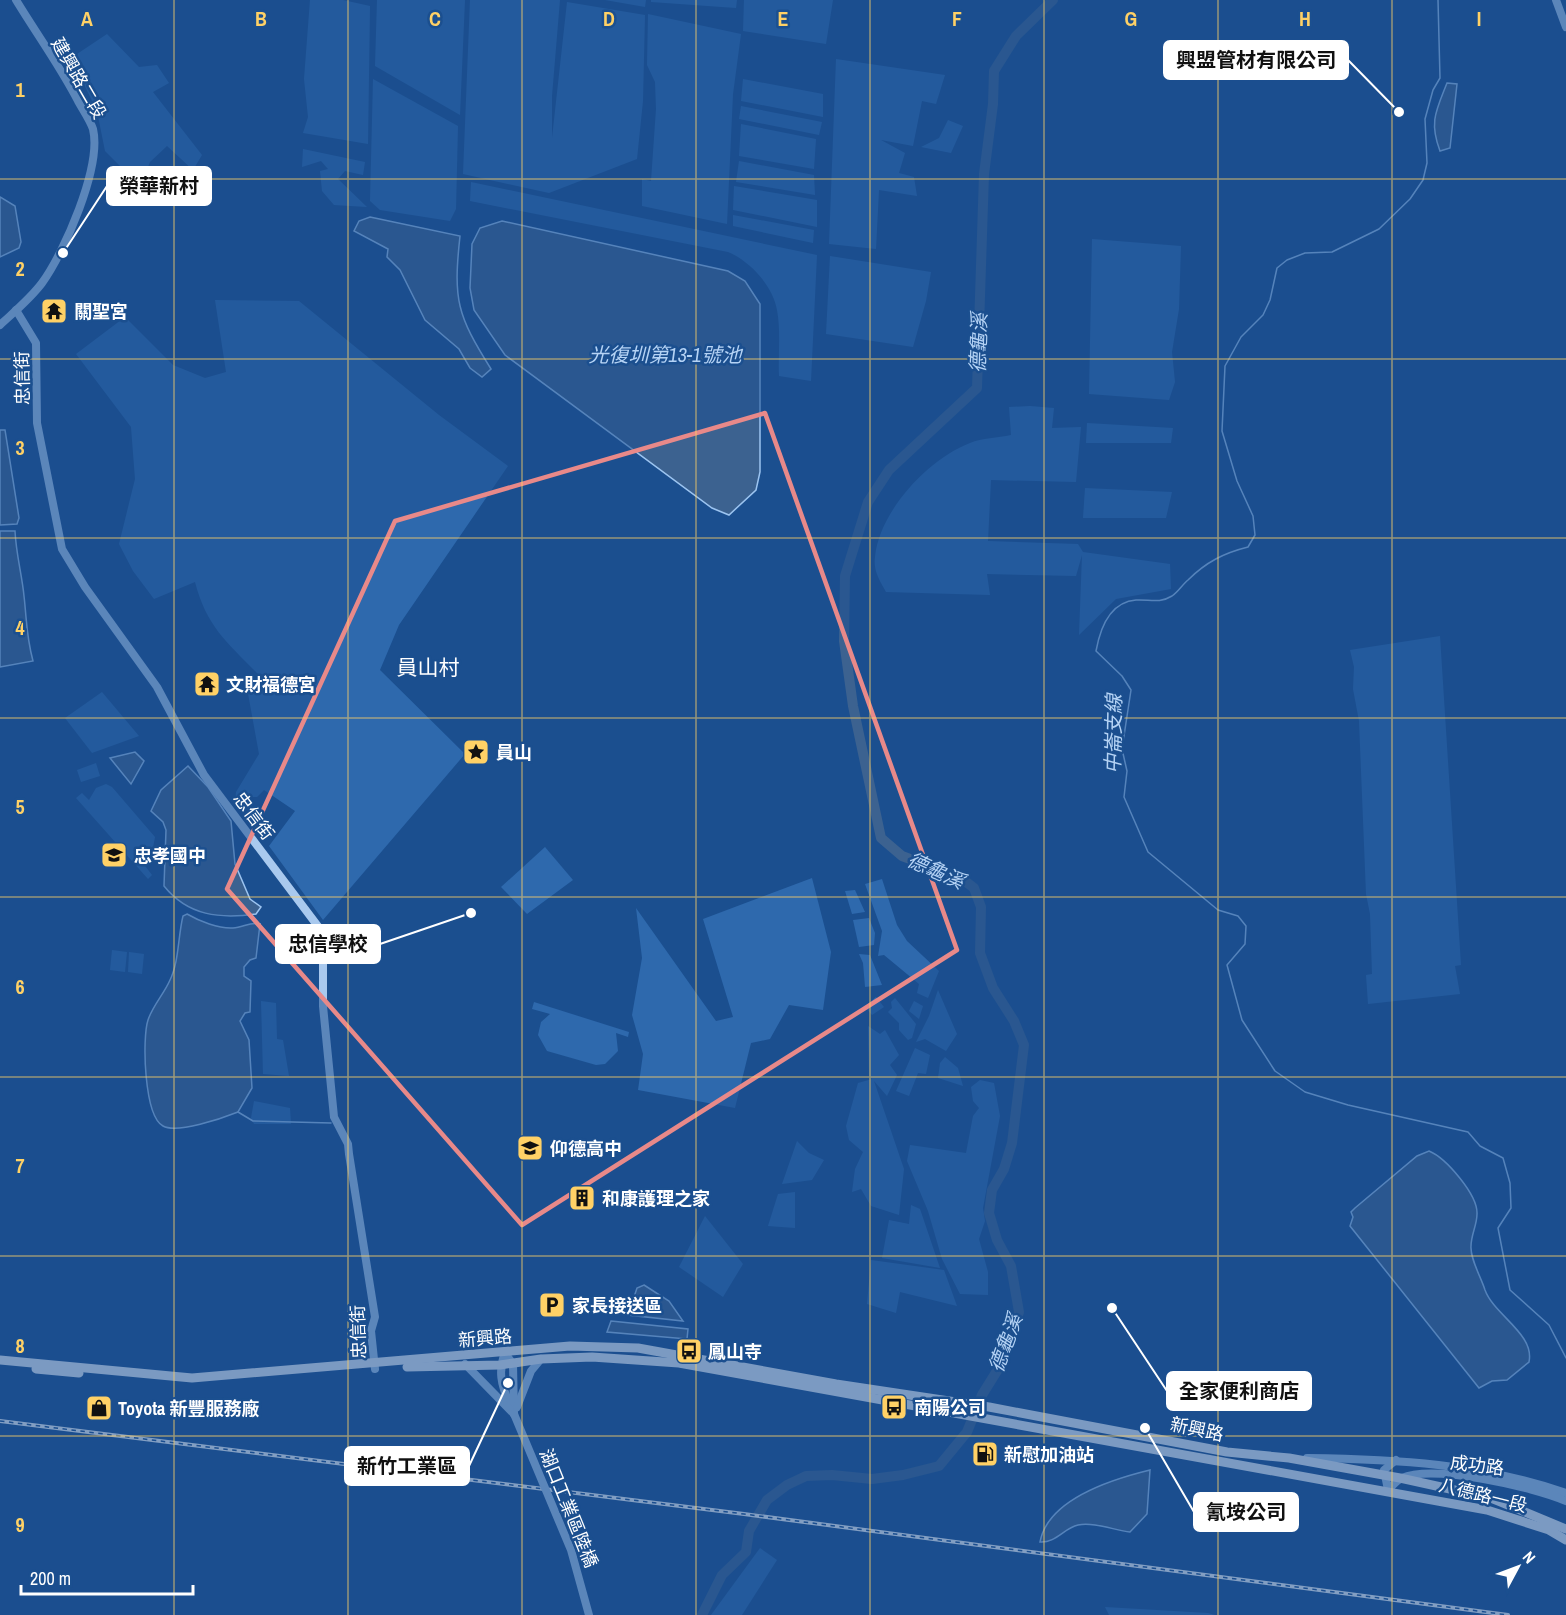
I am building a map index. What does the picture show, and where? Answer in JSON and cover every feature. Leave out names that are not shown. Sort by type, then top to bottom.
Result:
[{"type":"main road","name":"新興路","points":[[0,1363],[176,1382],[580,1346],[638,1348],[836,1384],[989,1407],[1227,1452],[1289,1458],[1400,1478]]},
{"type":"main road","name":"新興路","points":[[374,1366],[500,1365],[541,1359],[592,1357],[679,1363],[988,1421],[1388,1490]]},
{"type":"main road","name":"八德路一段","points":[[1400,1478],[1491,1498],[1566,1529]]},
{"type":"main road","name":"八德路一段","points":[[1388,1490],[1487,1510],[1549,1530],[1566,1540]]},
{"type":"street","name":"建興路二段","points":[[0,325],[42,283],[57,258],[77,211],[93,163],[92,128],[70,87],[16,0]]},
{"type":"street","points":[[1556,0],[1566,27]]},
{"type":"street","name":"忠信街","points":[[16,310],[36,343],[37,423],[62,549],[85,587],[157,687],[204,775],[323,933],[323,1006],[334,1117],[348,1144],[375,1317],[371,1331],[374,1366]]},
{"type":"street","points":[[505,1353],[513,1364],[514,1414]]},
{"type":"street","points":[[500,1365],[505,1353]]},
{"type":"street","points":[[514,1414],[531,1371],[541,1359]]},
{"type":"street","points":[[465,1364],[514,1414]]},
{"type":"street","name":"湖口工業區陸橋","points":[[500,1365],[502,1388],[571,1550],[589,1615]]},
{"type":"street","name":"成功路","points":[[1289,1458],[1396,1461],[1477,1468],[1566,1493]]},
{"type":"street","points":[[1396,1461],[1384,1470],[1383,1476],[1388,1490],[1400,1478]]},
{"type":"street","name":"成功路","points":[[1400,1478],[1413,1474],[1478,1477],[1529,1489],[1566,1501]]},
{"type":"highlighted area","points":[[765,413],[957,950],[522,1225],[227,889],[395,521]]},
{"type":"shaded area","points":[[310,0],[343,0],[370,6],[368,144],[303,133],[308,117],[304,79]]},
{"type":"shaded area","points":[[377,0],[465,0],[460,115],[375,66]]},
{"type":"shaded area","points":[[470,0],[560,0],[552,96],[552,138],[567,2],[645,15],[643,101],[637,159],[549,193],[463,174]]},
{"type":"shaded area","points":[[605,0],[646,0],[645,7]]},
{"type":"shaded area","points":[[651,0],[737,0],[736,8],[651,2]]},
{"type":"shaded area","points":[[744,0],[833,0],[826,44],[743,31]]},
{"type":"shaded area","points":[[648,14],[741,34],[733,94],[727,224],[642,206],[642,179],[651,181],[656,109],[655,82],[647,65]]},
{"type":"shaded area","points":[[107,34],[139,67],[157,65],[169,83],[153,92],[202,155],[193,170],[167,146],[150,162],[140,186],[105,151],[97,111],[71,58]]},
{"type":"shaded area","points":[[836,59],[945,75],[936,104],[922,101],[913,146],[881,140],[905,153],[899,173],[914,177],[917,196],[879,190],[876,249],[829,244]]},
{"type":"shaded area","points":[[373,79],[458,126],[456,209],[450,221],[380,210],[370,201]]},
{"type":"shaded area","points":[[743,79],[823,94],[823,117],[741,101]]},
{"type":"shaded area","points":[[741,106],[822,122],[819,135],[739,119]]},
{"type":"shaded area","points":[[948,120],[963,126],[951,153],[921,147],[939,138]]},
{"type":"shaded area","points":[[741,124],[816,139],[814,169],[739,156]]},
{"type":"shaded area","points":[[303,149],[365,162],[363,175],[345,171],[338,179],[367,207],[334,205],[322,191],[320,171],[328,169],[321,161],[302,167]]},
{"type":"shaded area","points":[[739,161],[814,175],[815,195],[736,182]]},
{"type":"shaded area","points":[[471,182],[817,255],[811,381],[779,376],[779,326],[775,301],[766,283],[736,256],[728,252],[470,201]]},
{"type":"shaded area","points":[[734,186],[817,200],[817,227],[733,210]]},
{"type":"shaded area","points":[[733,215],[814,230],[813,243],[733,226]]},
{"type":"shaded area","points":[[1092,239],[1181,246],[1179,309],[1172,352],[1175,382],[1169,400],[1089,394]]},
{"type":"shaded area","points":[[830,256],[931,272],[926,301],[913,347],[826,334]]},
{"type":"shaded area","points":[[215,300],[299,301],[439,415],[508,466],[399,625],[380,670],[465,754],[323,920],[269,846],[295,811],[264,790],[257,797],[248,797],[235,804],[236,792],[259,754],[247,688],[260,676],[212,623],[195,582],[154,599],[133,571],[119,544],[135,479],[131,427],[76,354],[125,317],[173,365],[205,378],[226,372]]},
{"type":"shaded area","points":[[1009,407],[1054,408],[1052,428],[1081,427],[1076,482],[991,480],[988,541],[1078,544],[1083,552],[1170,564],[1171,589],[1116,599],[1079,635],[1082,555],[1076,576],[987,574],[990,595],[886,592],[877,576],[875,557],[886,522],[908,489],[938,461],[954,451],[975,441],[1011,435]]},
{"type":"shaded area","points":[[1087,423],[1173,428],[1171,443],[1086,443]]},
{"type":"shaded area","points":[[1085,488],[1172,492],[1166,518],[1083,518]]},
{"type":"shaded area","points":[[1440,636],[1461,965],[1455,966],[1460,994],[1368,1004],[1366,975],[1372,974],[1370,914],[1366,894],[1359,721],[1353,689],[1354,667],[1350,650]]},
{"type":"shaded area","points":[[102,692],[139,736],[92,753],[65,718]]},
{"type":"shaded area","points":[[96,763],[100,776],[81,782],[77,770]]},
{"type":"shaded area","points":[[106,784],[112,787],[155,837],[152,853],[139,858],[152,875],[148,879],[76,798],[82,793],[89,800],[96,788]]},
{"type":"shaded area","points":[[545,847],[573,880],[527,914],[501,887]]},
{"type":"shaded area","points":[[812,878],[831,952],[823,1010],[789,1005],[770,1039],[751,1043],[735,1108],[638,1090],[643,1054],[632,1015],[642,958],[636,908],[716,1021],[733,1017],[703,919]]},
{"type":"shaded area","points":[[882,879],[897,925],[907,941],[939,971],[928,998],[917,993],[919,984],[884,955],[878,956],[882,931],[865,884]]},
{"type":"shaded area","points":[[855,890],[865,912],[852,914],[845,891]]},
{"type":"shaded area","points":[[869,918],[875,933],[874,945],[859,947],[853,920]]},
{"type":"shaded area","points":[[112,950],[127,952],[125,972],[110,970]]},
{"type":"shaded area","points":[[129,952],[144,954],[142,974],[128,972]]},
{"type":"shaded area","points":[[859,954],[870,955],[882,985],[865,987],[863,963]]},
{"type":"shaded area","points":[[938,990],[957,1034],[946,1051],[925,1039],[916,1042],[929,1016]]},
{"type":"shaded area","points":[[876,997],[884,1007],[872,1015],[865,1007]]},
{"type":"shaded area","points":[[895,998],[916,1024],[912,1038],[908,1040],[899,1030],[899,1023],[888,1012]]},
{"type":"shaded area","points":[[261,1001],[276,1003],[277,1039],[283,1040],[289,1076],[263,1074]]},
{"type":"shaded area","points":[[914,1001],[923,1006],[919,1019],[909,1011]]},
{"type":"shaded area","points":[[534,1002],[629,1032],[628,1037],[616,1033],[618,1051],[605,1064],[596,1065],[547,1051],[538,1035],[541,1022],[550,1014],[532,1009]]},
{"type":"shaded area","points":[[868,1026],[880,1034],[885,1030],[899,1055],[890,1065],[897,1075],[887,1096],[874,1081],[904,1169],[899,1215],[871,1206],[861,1189],[852,1192],[855,1169],[863,1152],[849,1140],[846,1126],[858,1083],[872,1079],[869,1076]]},
{"type":"shaded area","points":[[915,1048],[930,1055],[926,1074],[918,1073],[909,1096],[896,1091]]},
{"type":"shaded area","points":[[945,1057],[958,1068],[963,1086],[938,1078],[940,1063]]},
{"type":"shaded area","points":[[980,1080],[994,1083],[1000,1116],[983,1208],[985,1221],[979,1239],[988,1272],[988,1295],[960,1294],[942,1259],[928,1211],[907,1161],[910,1145],[966,1153],[973,1116],[979,1108],[973,1101],[971,1087]]},
{"type":"shaded area","points":[[254,1101],[290,1108],[291,1124],[254,1124],[251,1118]]},
{"type":"shaded area","points":[[797,1141],[809,1153],[824,1160],[812,1180],[782,1184]]},
{"type":"shaded area","points":[[795,1192],[795,1228],[768,1226],[778,1194]]},
{"type":"shaded area","points":[[911,1205],[920,1209],[940,1268],[882,1258],[889,1220],[909,1224]]},
{"type":"shaded area","points":[[705,1216],[743,1264],[723,1297],[679,1267]]},
{"type":"shaded area","points":[[871,1260],[944,1270],[957,1306],[900,1292],[896,1313],[867,1304]]},
{"type":"shaded area","points":[[760,1548],[777,1560],[742,1615],[711,1615]]},
{"type":"shaded area","points":[[1105,1607],[1208,1613],[1215,1615],[1109,1615]]},
{"type":"water","points":[[1447,83],[1457,84],[1450,148],[1440,151],[1434,124]]},
{"type":"water","points":[[0,197],[15,206],[21,242],[19,248],[0,257]]},
{"type":"water","points":[[370,217],[460,236],[457,276],[460,306],[464,320],[491,369],[482,377],[470,368],[459,349],[425,320],[400,270],[387,257],[388,249],[354,231],[359,221]]},
{"type":"water","name":"光復圳第13-1號池","points":[[502,221],[728,271],[745,281],[760,304],[760,472],[756,490],[729,515],[712,508],[505,355],[474,310],[470,288],[472,244],[480,228]]},
{"type":"water","points":[[0,430],[5,430],[19,518],[17,524],[0,525]]},
{"type":"water","points":[[0,531],[15,531],[33,661],[0,667]]},
{"type":"water","points":[[135,752],[144,761],[131,784],[110,758]]},
{"type":"water","points":[[188,766],[208,787],[231,821],[235,864],[250,899],[261,907],[256,914],[230,916],[206,913],[183,904],[164,886],[166,830],[163,822],[151,811],[161,790]]},
{"type":"water","points":[[187,914],[203,922],[227,928],[237,928],[253,923],[260,924],[256,958],[250,960],[244,967],[244,976],[251,981],[250,1012],[245,1013],[240,1021],[249,1040],[252,1088],[238,1112],[189,1127],[170,1128],[163,1126],[157,1119],[148,1093],[145,1059],[146,1029],[150,1015],[173,973],[183,916]]},
{"type":"water","points":[[1429,1151],[1452,1169],[1472,1197],[1477,1214],[1471,1242],[1474,1262],[1490,1299],[1526,1342],[1529,1352],[1529,1362],[1507,1380],[1492,1381],[1479,1388],[1350,1226],[1353,1217],[1351,1212],[1355,1208],[1417,1156]]},
{"type":"water","points":[[644,1285],[669,1301],[683,1321],[628,1315],[637,1288]]},
{"type":"water","points":[[611,1321],[688,1329],[687,1339],[607,1332]]},
{"type":"water","points":[[1150,1470],[1147,1514],[1130,1532],[1084,1524],[1068,1529],[1051,1540],[1040,1542],[1055,1514],[1084,1493],[1118,1479]]},
{"type":"waterway","name":"德龜溪","points":[[702,1615],[722,1575],[746,1552],[749,1531],[767,1500],[787,1485],[806,1476],[832,1475],[872,1479],[903,1475],[939,1466],[967,1432],[982,1395],[1000,1366],[1019,1312],[1011,1266],[997,1240],[989,1213],[992,1190],[1004,1169],[1012,1143],[1024,1045],[1014,1021],[993,988],[980,953],[981,907],[974,888],[961,878],[902,856],[881,838],[853,706],[844,641],[845,576],[868,502],[889,470],[977,388],[984,174],[993,104],[994,71],[1016,36],[1053,0]]},
{"type":"waterway","name":"中崙支線","points":[[1438,0],[1440,78],[1433,90],[1425,119],[1427,163],[1423,180],[1410,199],[1379,229],[1332,252],[1305,253],[1287,260],[1277,268],[1270,300],[1263,315],[1241,337],[1225,366],[1222,431],[1237,481],[1253,516],[1255,535],[1248,547],[1223,555],[1209,563],[1172,596],[1158,601],[1136,600],[1119,606],[1108,618],[1100,634],[1096,651],[1122,676],[1131,690],[1122,749],[1127,771],[1124,797],[1148,852],[1218,910],[1238,916],[1246,926],[1245,944],[1227,965],[1242,1020],[1275,1071],[1305,1092],[1348,1105],[1468,1132],[1480,1146],[1503,1158],[1510,1183],[1511,1208],[1498,1228],[1510,1290],[1549,1325],[1566,1358]]},
{"type":"waterway","points":[[238,1112],[253,1121],[331,1123]]},
{"type":"railway","points":[[0,1421],[744,1514],[1508,1615]]},
{"type":"place","name":"興盟管材有限公司","points":[[1399,112]]},
{"type":"place","name":"榮華新村","points":[[63,253]]},
{"type":"place","name":"關聖宮","points":[[54,311]]},
{"type":"place","name":"文財福德宮","points":[[207,684]]},
{"type":"place","name":"員山","points":[[476,752]]},
{"type":"place","name":"忠孝國中","points":[[114,855]]},
{"type":"place","name":"忠信學校","points":[[471,913]]},
{"type":"place","name":"仰德高中","points":[[530,1148]]},
{"type":"place","name":"和康護理之家","points":[[582,1198]]},
{"type":"place","name":"家長接送區","points":[[552,1305]]},
{"type":"place","name":"全家便利商店","points":[[1112,1308]]},
{"type":"place","name":"鳳山寺","points":[[689,1351]]},
{"type":"place","name":"新竹工業區","points":[[508,1383]]},
{"type":"place","name":"南陽公司","points":[[894,1407]]},
{"type":"place","name":"Toyota 新豐服務廠","points":[[99,1408]]},
{"type":"place","name":"氰垵公司","points":[[1145,1428]]},
{"type":"place","name":"新慰加油站","points":[[985,1454]]},
{"type":"district","name":"員山村","points":[[428,667]]}]
